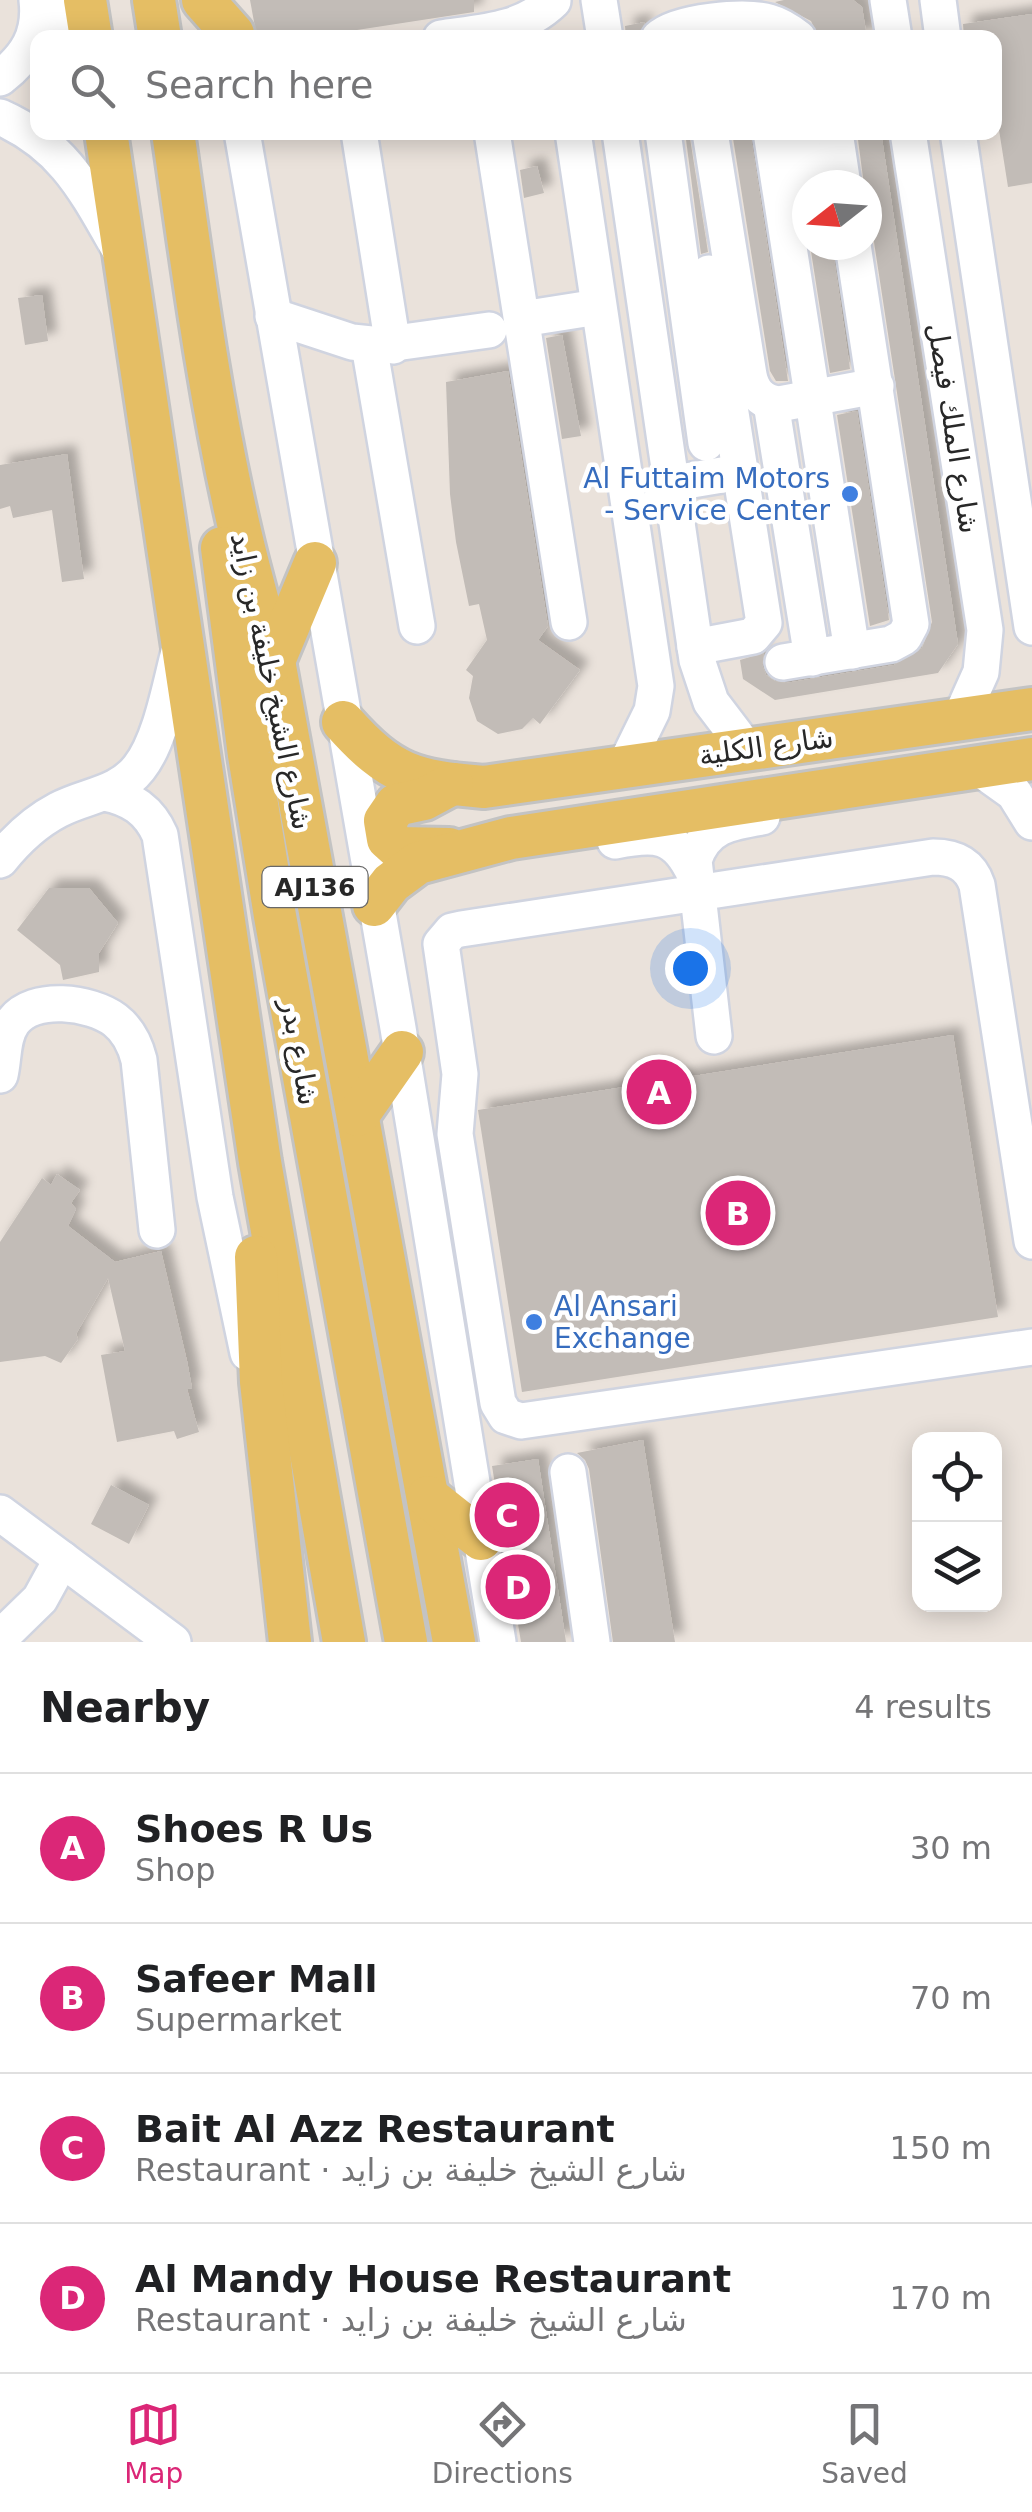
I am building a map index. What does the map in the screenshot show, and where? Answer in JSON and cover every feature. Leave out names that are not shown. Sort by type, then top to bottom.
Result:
[{"type":"main road","points":[[85,0],[90,30]]},
{"type":"main road","points":[[154,0],[159,30]]},
{"type":"main road","points":[[203,0],[232,24]]},
{"type":"main road","name":"AJ136","points":[[107,140],[260,1162],[344,1642]]},
{"type":"main road","name":"شارع الشيخ خليفة بن زايد","points":[[174,140],[196,294],[226,458],[274,661],[454,1642]]},
{"type":"main road","name":"شارع بدر","points":[[226,458],[221,510],[223,562],[249,755],[406,1642]]},
{"type":"main road","points":[[274,661],[315,563]]},
{"type":"main road","name":"شارع الكلية","points":[[343,722],[370,752],[408,776],[484,787],[1032,709]]},
{"type":"main road","name":"شارع الكلية","points":[[374,905],[402,872],[460,850],[542,832],[1032,760]]},
{"type":"main road","points":[[452,784],[424,799],[396,805],[387,815],[386,831],[391,844],[398,848],[460,850]]},
{"type":"main road","points":[[358,1115],[400,1040]]},
{"type":"main road","points":[[260,1162],[256,1289],[290,1642]]},
{"type":"main road","points":[[428,1497],[481,1539]]},
{"type":"street","points":[[36,30],[37,0]]},
{"type":"street","points":[[65,30],[71,0]]},
{"type":"street","points":[[489,30],[528,21],[553,0]]},
{"type":"street","points":[[553,0],[558,30]]},
{"type":"street","points":[[600,0],[604,30]]},
{"type":"street","points":[[888,0],[893,30]]},
{"type":"street","points":[[938,0],[942,30]]},
{"type":"street","points":[[673,30],[678,27],[736,30]]},
{"type":"street","points":[[0,79],[30,48]]},
{"type":"street","points":[[0,79],[30,70]]},
{"type":"street","points":[[0,117],[30,133]]},
{"type":"street","points":[[40,140],[64,161],[87,193],[126,262]]},
{"type":"street","points":[[243,140],[400,1040],[498,1642]]},
{"type":"street","points":[[360,140],[417,626]]},
{"type":"street","points":[[493,140],[569,622]]},
{"type":"street","points":[[574,140],[656,686],[652,711],[624,766]]},
{"type":"street","points":[[621,140],[702,682],[711,702],[746,748]]},
{"type":"street","points":[[665,140],[764,623],[753,636],[696,647]]},
{"type":"street","points":[[711,140],[751,385],[757,394],[771,403],[876,386]]},
{"type":"street","points":[[774,140],[792,210]]},
{"type":"street","points":[[801,140],[806,170]]},
{"type":"street","points":[[836,140],[841,170]]},
{"type":"street","name":"شارع الملك فيصل","points":[[909,140],[986,630],[981,672],[960,719]]},
{"type":"street","name":"شارع الملك فيصل","points":[[959,140],[1032,626]]},
{"type":"street","points":[[800,260],[812,398],[852,651]]},
{"type":"street","points":[[771,403],[798,660],[898,642],[908,632],[912,617],[855,260]]},
{"type":"street","points":[[709,272],[727,451]]},
{"type":"street","points":[[522,319],[598,307]]},
{"type":"street","points":[[273,316],[381,345],[489,330]]},
{"type":"street","points":[[997,391],[1032,416]]},
{"type":"street","points":[[960,472],[976,482],[1002,474],[1032,438]]},
{"type":"street","points":[[671,466],[727,451]]},
{"type":"street","points":[[628,494],[635,500],[654,503],[662,499],[671,466]]},
{"type":"street","points":[[0,860],[47,816],[104,794],[130,778],[148,754],[181,643]]},
{"type":"street","points":[[979,768],[1014,793],[1032,822]]},
{"type":"street","points":[[714,1036],[695,884],[698,848],[712,830],[801,807],[838,788]]},
{"type":"street","points":[[104,794],[138,806],[160,835],[215,1197],[244,1340],[267,1428]]},
{"type":"street","points":[[542,832],[574,845],[646,835],[659,837],[681,850],[695,884]]},
{"type":"street","points":[[1032,1241],[974,876],[952,859],[933,857],[695,884],[452,931],[441,944],[460,1074],[455,1134],[498,1403],[506,1416],[522,1421],[1032,1347]]},
{"type":"street","points":[[400,1040],[416,1013],[449,1002]]},
{"type":"street","points":[[0,1075],[6,1017],[34,1008],[70,1005],[112,1018],[130,1036],[139,1060],[157,1230]]},
{"type":"street","points":[[568,1472],[592,1642]]},
{"type":"street","points":[[0,1513],[173,1642]]},
{"type":"street","points":[[0,1638],[40,1599],[62,1559]]},
{"type":"building","points":[[250,0],[474,0],[474,12],[357,30],[256,30]]},
{"type":"building","points":[[853,0],[862,7],[866,30],[815,30],[811,21],[775,2]]},
{"type":"building","points":[[1032,14],[1032,183],[1008,187],[1001,140],[1002,30],[963,30],[963,24]]},
{"type":"building","points":[[645,22],[642,30],[625,30],[625,26]]},
{"type":"building","points":[[686,140],[690,140],[708,252],[701,254]]},
{"type":"building","points":[[733,140],[751,140],[788,381],[776,381],[770,371]]},
{"type":"building","points":[[858,140],[882,140],[958,644],[938,673],[775,700],[743,679],[740,660],[764,653],[762,665],[766,675],[786,683],[894,665],[922,648],[932,622],[877,260],[882,260],[882,170],[862,170]]},
{"type":"building","points":[[537,166],[544,193],[524,198],[520,170]]},
{"type":"building","points":[[812,260],[834,260],[850,369],[830,373]]},
{"type":"building","points":[[42,295],[48,341],[25,345],[18,298]]},
{"type":"building","points":[[562,335],[581,436],[562,439],[546,338]]},
{"type":"building","points":[[508,371],[548,626],[538,640],[580,670],[540,724],[533,718],[522,729],[498,734],[477,721],[469,698],[473,676],[466,670],[487,640],[479,604],[469,606],[456,542],[446,382]]},
{"type":"building","points":[[857,411],[889,620],[870,626],[837,415]]},
{"type":"building","points":[[67,454],[84,579],[62,582],[52,510],[13,518],[10,506],[0,509],[0,465]]},
{"type":"building","points":[[49,888],[89,888],[118,923],[99,953],[99,972],[63,980],[60,965],[17,930]]},
{"type":"building","points":[[953,1035],[998,1317],[522,1392],[478,1110]]},
{"type":"building","points":[[57,1174],[80,1190],[71,1203],[76,1209],[68,1226],[115,1262],[161,1251],[199,1432],[177,1439],[174,1431],[117,1442],[101,1355],[125,1351],[108,1278],[76,1334],[78,1339],[61,1363],[45,1356],[0,1362],[0,1242],[42,1178],[51,1185]]},
{"type":"building","points":[[643,1440],[675,1642],[613,1642],[589,1469],[577,1453]]},
{"type":"building","points":[[538,1459],[566,1642],[521,1642],[492,1466]]},
{"type":"building","points":[[111,1485],[149,1505],[129,1544],[91,1524]]},
{"type":"place","name":"Al Futtaim Motors - Service Center","points":[[850,494]]},
{"type":"place","name":"Shoes R Us","points":[[659,1092]]},
{"type":"place","name":"Safeer Mall","points":[[738,1213]]},
{"type":"place","name":"Al Ansari Exchange","points":[[534,1322]]},
{"type":"place","name":"Bait Al Azz Restaurant","points":[[507,1515]]},
{"type":"place","name":"Al Mandy House Restaurant","points":[[518,1587]]}]
